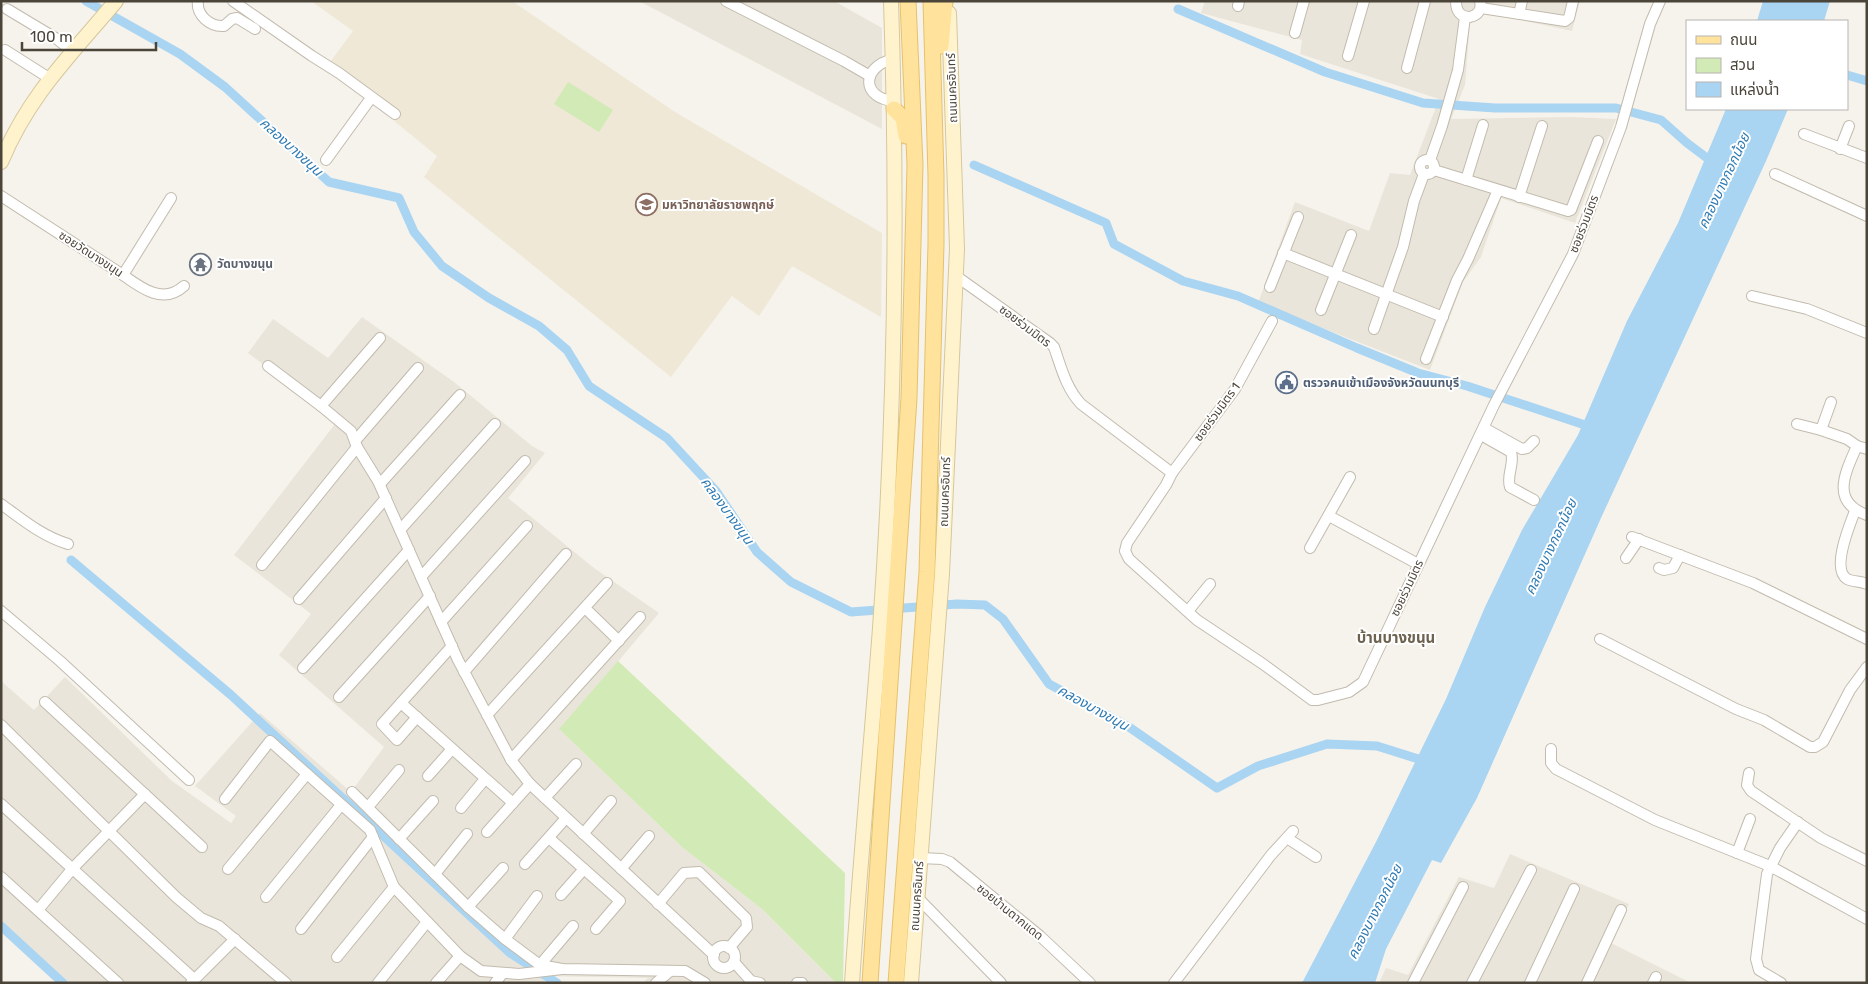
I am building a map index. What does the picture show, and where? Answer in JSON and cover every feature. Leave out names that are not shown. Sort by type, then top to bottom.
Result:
[{"type":"main road","points":[[889,600],[890,426],[894,298],[894,105],[891,1]]},
{"type":"main road","points":[[870,983],[889,600],[909,398],[915,165],[908,1]]},
{"type":"main road","name":"ถนนนครอินทร์","points":[[911,983],[939,611],[933,593],[936,176],[931,1]]},
{"type":"main road","points":[[934,94],[945,1]]},
{"type":"main road","name":"ถนนนครอินทร์","points":[[896,983],[903,867],[924,614],[933,593],[956,276],[957,249],[949,1]]},
{"type":"main road","points":[[1,162],[27,112],[49,78],[114,4]]},
{"type":"main road","points":[[894,105],[903,118],[910,158],[915,165]]},
{"type":"main road","points":[[852,983],[862,832],[888,618]]},
{"type":"street","points":[[198,1],[197,9],[199,14],[216,26],[224,26],[232,19],[237,18],[255,29]]},
{"type":"street","points":[[233,1],[312,56],[339,72],[371,98],[395,114]]},
{"type":"street","points":[[726,1],[870,76]]},
{"type":"street","points":[[1295,32],[1304,1]]},
{"type":"street","points":[[1348,56],[1364,1]]},
{"type":"street","points":[[1408,68],[1425,1]]},
{"type":"street","points":[[1456,1],[1458,11],[1465,17],[1475,16],[1481,4],[1518,14],[1567,20],[1573,1]]},
{"type":"street","points":[[1518,14],[1522,1]]},
{"type":"street","name":"ซอยร่วมมิตร","points":[[956,276],[1050,343],[1054,347],[1066,382],[1080,404],[1172,473],[1127,543],[1125,551],[1129,559],[1197,620],[1263,664],[1312,700],[1349,692],[1362,682],[1494,405],[1572,254],[1621,127],[1650,24],[1660,1]]},
{"type":"street","points":[[7,9],[72,50]]},
{"type":"street","points":[[1374,330],[1403,248],[1414,201],[1430,168],[1443,124],[1458,70],[1465,17]]},
{"type":"street","points":[[5,50],[49,78]]},
{"type":"street","points":[[893,59],[878,64],[870,76],[870,85],[872,90],[894,105]]},
{"type":"street","points":[[326,160],[371,98]]},
{"type":"street","points":[[1466,180],[1483,125]]},
{"type":"street","points":[[1519,197],[1542,126]]},
{"type":"street","points":[[1840,149],[1849,126]]},
{"type":"street","points":[[1804,134],[1867,158]]},
{"type":"street","points":[[1430,168],[1519,197],[1571,210],[1598,141]]},
{"type":"street","points":[[1775,174],[1867,216]]},
{"type":"street","points":[[1426,359],[1457,280],[1498,190]]},
{"type":"street","name":"ซอยวัดบางขนุน","points":[[1,196],[141,288],[160,295],[174,293],[184,286]]},
{"type":"street","points":[[123,275],[171,198]]},
{"type":"street","points":[[1270,287],[1298,217]]},
{"type":"street","points":[[1321,310],[1351,236]]},
{"type":"street","points":[[1283,252],[1442,317]]},
{"type":"street","points":[[1752,296],[1807,309],[1867,333]]},
{"type":"street","name":"ซอยร่วมมิตร 1","points":[[1172,473],[1235,389],[1272,321]]},
{"type":"street","points":[[321,406],[380,338]]},
{"type":"street","points":[[268,366],[351,430],[356,444],[380,484],[464,672],[511,760],[530,784],[714,955]]},
{"type":"street","points":[[262,565],[418,368]]},
{"type":"street","points":[[380,484],[460,396]]},
{"type":"street","points":[[1821,430],[1832,402]]},
{"type":"street","points":[[400,530],[495,424]]},
{"type":"street","points":[[1797,424],[1847,439],[1862,448],[1850,464],[1843,488],[1846,501],[1855,511],[1867,515]]},
{"type":"street","points":[[1483,431],[1522,449],[1527,448],[1534,442]]},
{"type":"street","points":[[1483,431],[1511,452],[1511,467],[1508,479],[1510,487],[1534,500]]},
{"type":"street","points":[[421,577],[525,461]]},
{"type":"street","points":[[1310,548],[1350,478]]},
{"type":"street","points":[[299,599],[386,498]]},
{"type":"street","points":[[1,504],[36,530],[52,539],[68,544]]},
{"type":"street","points":[[1855,511],[1841,552],[1840,564],[1842,572],[1848,579],[1867,584]]},
{"type":"street","points":[[1329,516],[1418,564]]},
{"type":"street","points":[[441,622],[527,526]]},
{"type":"street","points":[[1626,558],[1635,538],[1753,584],[1867,639]]},
{"type":"street","points":[[303,668],[409,550]]},
{"type":"street","points":[[464,672],[566,554]]},
{"type":"street","points":[[1659,568],[1664,570],[1673,568],[1680,555]]},
{"type":"street","points":[[487,715],[608,583]]},
{"type":"street","points":[[1188,611],[1210,584]]},
{"type":"street","points":[[339,697],[430,596]]},
{"type":"street","points":[[585,608],[619,641]]},
{"type":"street","points":[[1,611],[60,661],[189,780]]},
{"type":"street","points":[[511,760],[640,618]]},
{"type":"street","points":[[1600,639],[1736,709],[1764,720],[1810,747],[1815,747],[1823,742],[1850,690],[1867,667]]},
{"type":"street","points":[[417,717],[397,740],[382,724],[452,646]]},
{"type":"street","points":[[45,702],[202,846]]},
{"type":"street","points":[[401,703],[512,803]]},
{"type":"street","points":[[1,725],[176,897],[201,918],[219,926],[286,983]]},
{"type":"street","points":[[225,799],[270,741],[370,830],[394,887],[460,956],[481,972],[502,973],[521,978],[562,969]]},
{"type":"street","points":[[428,776],[452,749]]},
{"type":"street","points":[[1550,749],[1551,763],[1556,769],[1655,820],[1770,866],[1867,919]]},
{"type":"street","points":[[545,798],[576,764]]},
{"type":"street","points":[[368,807],[400,770]]},
{"type":"street","points":[[1749,773],[1748,785],[1751,791],[1821,838],[1867,861]]},
{"type":"street","points":[[228,869],[306,774]]},
{"type":"street","points":[[461,808],[485,779]]},
{"type":"street","points":[[487,832],[530,784]]},
{"type":"street","points":[[352,792],[468,907],[504,939],[540,965],[562,969],[685,971],[705,983]]},
{"type":"street","points":[[38,910],[73,868],[145,794]]},
{"type":"street","points":[[399,840],[433,801]]},
{"type":"street","points":[[583,834],[611,802]]},
{"type":"street","points":[[1,804],[73,868],[192,981],[235,939]]},
{"type":"street","points":[[266,897],[341,805]]},
{"type":"street","points":[[526,864],[566,818]]},
{"type":"street","points":[[1737,853],[1750,819]]},
{"type":"street","points":[[1781,983],[1759,970],[1756,959],[1767,874],[1770,866],[1798,822]]},
{"type":"street","points":[[435,874],[468,834]]},
{"type":"street","points":[[1174,983],[1271,855],[1290,834],[1316,857]]},
{"type":"street","points":[[621,869],[649,836]]},
{"type":"street","points":[[301,929],[373,837]]},
{"type":"street","points":[[549,838],[620,901],[596,929]]},
{"type":"street","name":"ซอยบ้านตากแดด","points":[[920,858],[942,859],[950,862],[1040,936],[1090,983]]},
{"type":"street","points":[[468,907],[503,868]]},
{"type":"street","points":[[561,894],[584,869]]},
{"type":"street","points":[[1472,983],[1531,870]]},
{"type":"street","points":[[658,904],[684,873],[698,872],[746,918],[747,927],[729,948],[720,948],[714,955],[714,962],[719,967],[729,967],[734,962],[735,956],[729,948]]},
{"type":"street","points":[[1,877],[118,983]]},
{"type":"street","points":[[338,957],[394,887]]},
{"type":"street","points":[[1413,983],[1464,887]]},
{"type":"street","points":[[1530,983],[1574,889]]},
{"type":"street","points":[[504,939],[537,896]]},
{"type":"street","points":[[917,897],[1001,983]]},
{"type":"street","points":[[1587,983],[1621,910]]},
{"type":"street","points":[[378,983],[427,922]]},
{"type":"street","points":[[540,965],[573,926]]},
{"type":"street","points":[[436,983],[460,956]]},
{"type":"street","points":[[734,962],[751,981],[760,983]]},
{"type":"street","points":[[656,983],[669,972]]},
{"type":"street","points":[[495,983],[502,973]]},
{"type":"shaded area","name":"มหาวิทยาลัยราชพฤกษ์","points":[[311,1],[512,1],[675,112],[882,233],[881,317],[792,266],[759,316],[732,296],[671,377],[424,177],[437,156],[327,66],[353,31]]},
{"type":"shaded area","points":[[639,1],[834,1],[882,28],[882,129]]},
{"type":"shaded area","points":[[1205,1],[1580,1],[1572,31],[1484,12],[1476,21],[1470,23],[1465,85],[1451,119],[1571,117],[1616,119],[1575,223],[1501,198],[1481,257],[1463,282],[1430,370],[1258,303],[1295,202],[1369,231],[1390,173],[1410,175],[1439,99],[1300,54],[1302,40],[1201,13]]},
{"type":"shaded area","points":[[362,317],[454,382],[532,446],[545,453],[508,498],[594,568],[659,613],[560,730],[682,847],[762,909],[836,983],[643,983],[648,978],[539,976],[547,983],[67,983],[1,922],[1,681],[34,710],[65,677],[172,781],[231,823],[236,816],[195,786],[260,713],[351,792],[384,747],[279,655],[311,614],[234,555],[338,420],[248,353],[273,319],[328,358]]},
{"type":"shaded area","points":[[1510,854],[1629,904],[1611,943],[1691,983],[1379,983],[1386,968],[1408,975],[1459,877],[1494,888]]},
{"type":"green space","points":[[568,82],[613,110],[599,132],[554,104]]},
{"type":"green space","points":[[618,661],[845,873],[843,983],[836,983],[762,909],[682,847],[559,729]]},
{"type":"water","points":[[1763,1],[1830,1],[1824,20],[1757,20]]},
{"type":"water","name":"คลองบางกอกน้อย","points":[[1726,110],[1788,110],[1766,161],[1601,518],[1477,798],[1441,863],[1432,860],[1386,949],[1375,983],[1302,983],[1377,840],[1446,699],[1485,607],[1522,530],[1578,435],[1627,321],[1678,223]]},
{"type":"waterway","name":"คลองบางขนุน","points":[[86,1],[180,54],[225,87],[329,182],[399,198],[414,232],[442,266],[489,298],[539,326],[567,350],[589,386],[667,438],[716,491],[757,552],[791,582],[851,612],[957,604],[985,605],[1003,619],[1049,684],[1129,727],[1217,788],[1258,766],[1327,744],[1377,746],[1428,762]]},
{"type":"waterway","points":[[1178,9],[1325,72],[1423,103],[1495,108],[1616,108],[1661,120],[1715,164]]},
{"type":"waterway","points":[[1848,75],[1867,81]]},
{"type":"waterway","points":[[974,165],[1106,223],[1114,244],[1183,281],[1238,296],[1418,373],[1467,386],[1594,428]]},
{"type":"waterway","points":[[71,560],[231,695],[510,953],[557,983]]},
{"type":"waterway","points":[[1,926],[63,983]]},
{"type":"place","name":"มหาวิทยาลัยราชพฤกษ์","points":[[646,205]]},
{"type":"place","name":"วัดบางขนุน","points":[[201,264]]},
{"type":"place","name":"ตรวจคนเข้าเมืองจังหวัดนนทบุรี","points":[[1287,383]]},
{"type":"district","name":"บ้านบางขนุน","points":[[1396,638]]}]
